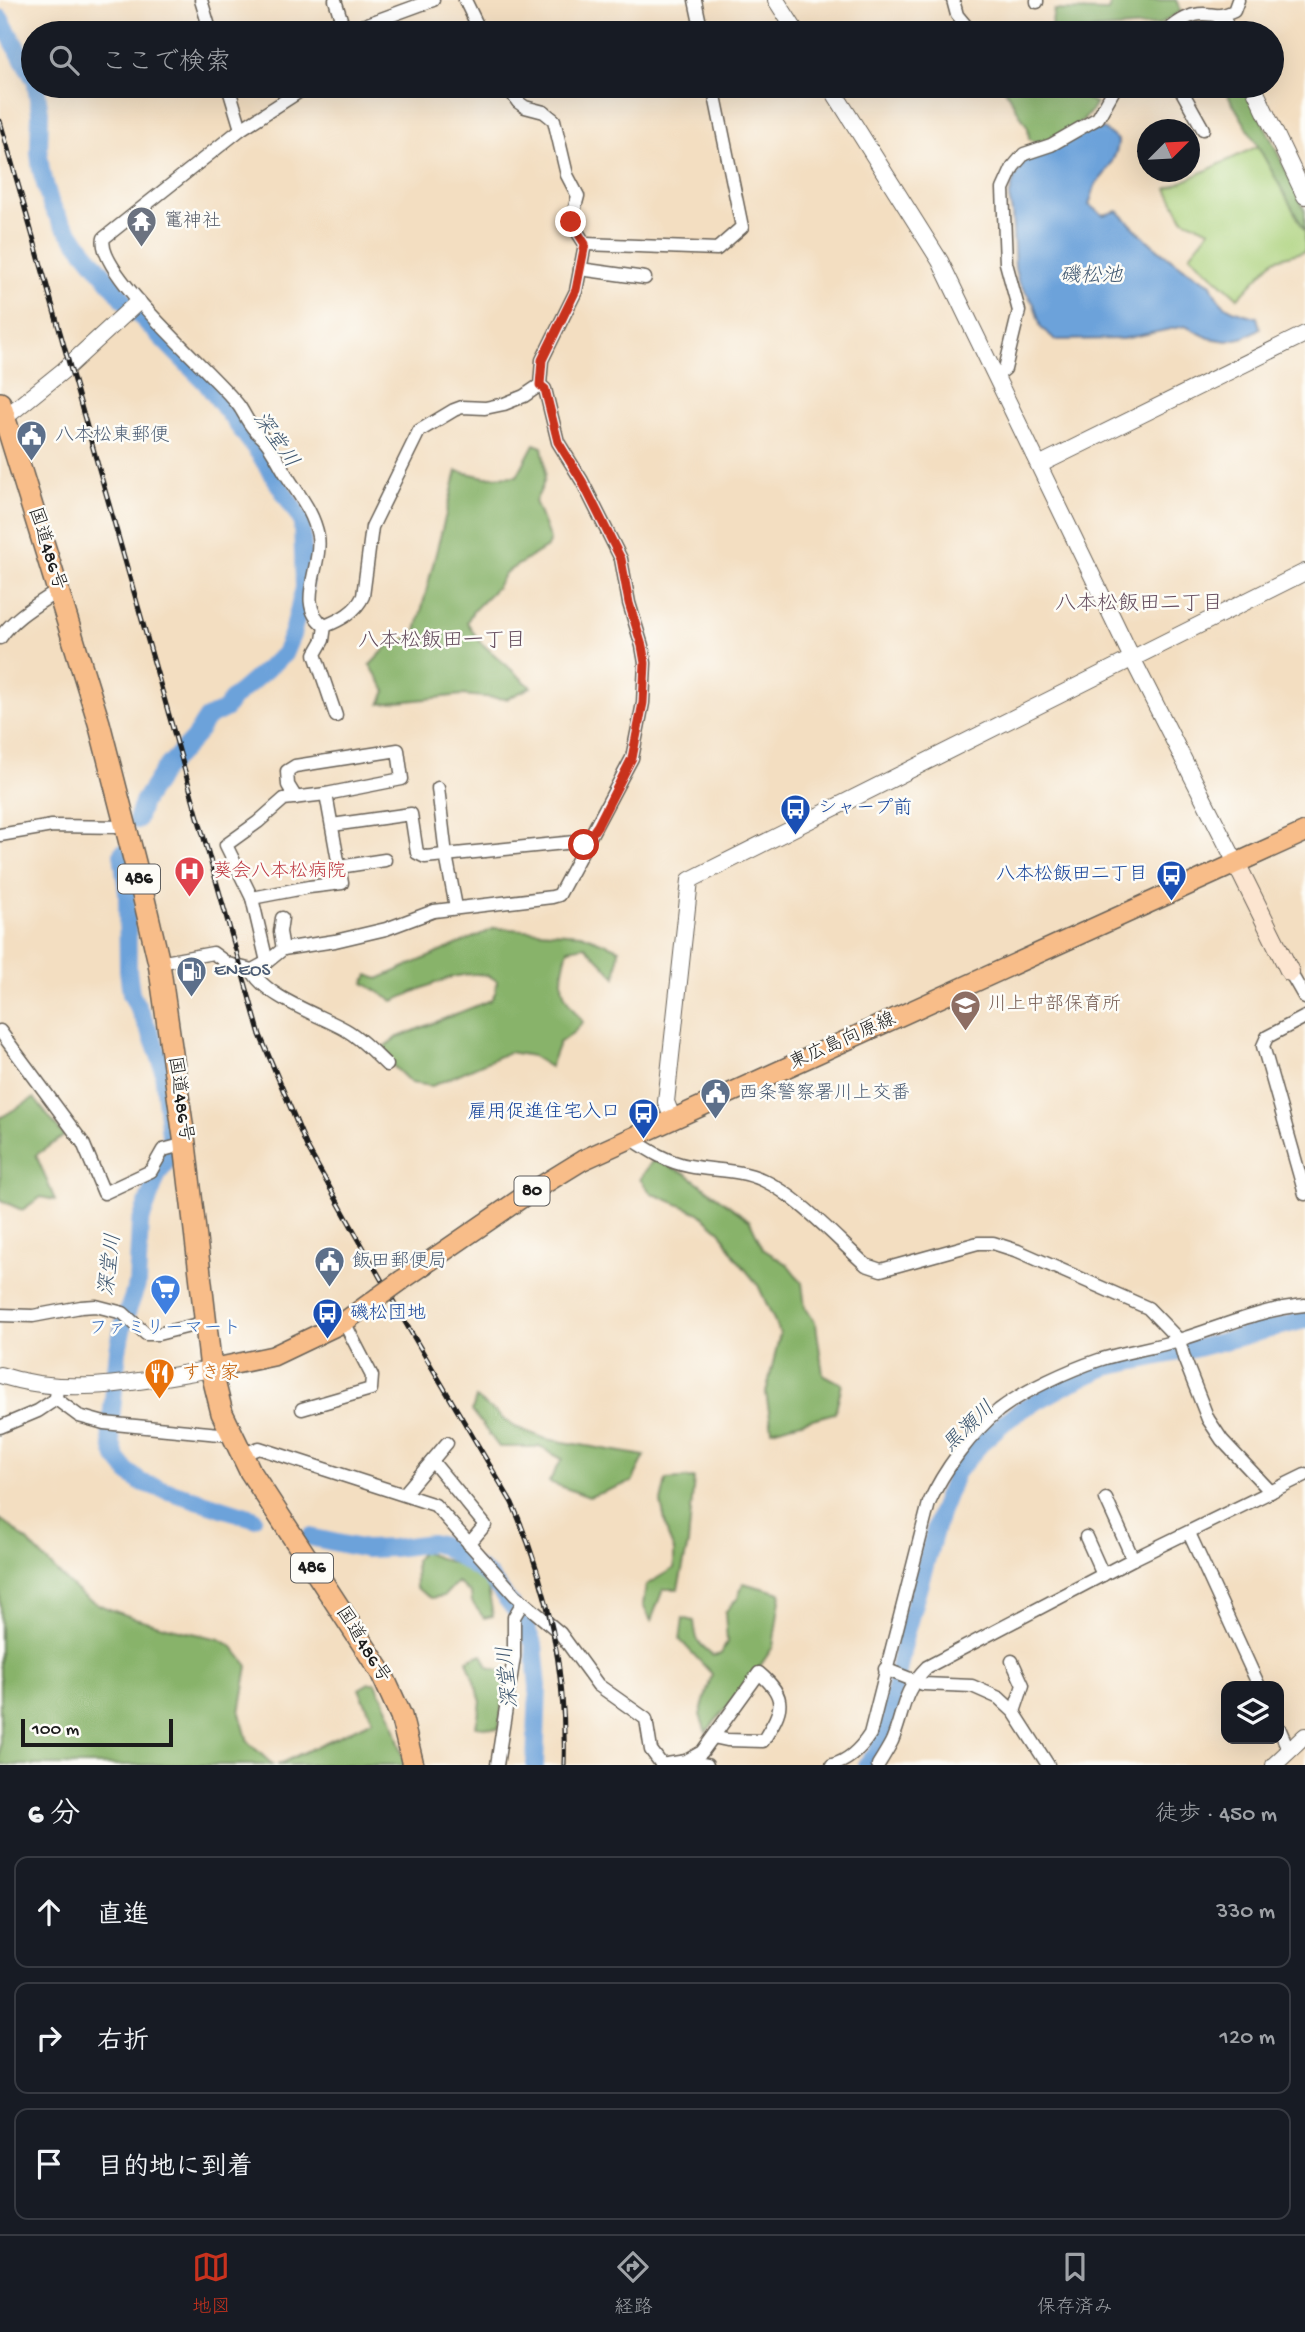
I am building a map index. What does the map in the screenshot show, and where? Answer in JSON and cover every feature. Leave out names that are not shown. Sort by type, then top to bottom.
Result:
[{"type":"highway","name":"国道486号","points":[[1,412],[99,723],[159,963],[177,1146],[206,1321],[211,1369],[222,1413],[241,1454],[295,1542],[381,1672],[401,1716],[413,1765]]},
{"type":"main road","name":"東広島向原線","points":[[211,1369],[273,1356],[344,1322],[523,1197],[583,1160],[1305,832]]},
{"type":"main road","points":[[1236,863],[1290,972]]},
{"type":"street","points":[[201,0],[207,21]]},
{"type":"street","points":[[335,0],[341,21]]},
{"type":"street","points":[[376,21],[433,0]]},
{"type":"street","points":[[465,0],[475,21]]},
{"type":"street","points":[[695,0],[699,21]]},
{"type":"street","points":[[776,0],[789,21]]},
{"type":"street","points":[[953,0],[957,15],[962,21]]},
{"type":"street","points":[[1182,21],[1196,14],[1222,18],[1234,11],[1238,0]]},
{"type":"street","points":[[232,98],[241,129]]},
{"type":"street","points":[[289,98],[241,129],[104,239],[103,243],[106,254],[135,305],[237,403],[253,429],[265,440],[309,508],[318,538],[318,558],[310,590],[311,606],[318,621],[325,626]]},
{"type":"street","points":[[515,98],[525,107],[544,112],[554,120],[567,174],[578,196],[571,222],[585,244],[576,290],[542,360],[540,385]]},
{"type":"street","points":[[585,244],[717,249],[742,227],[715,98]]},
{"type":"street","points":[[838,98],[940,261],[1132,658],[1236,863]]},
{"type":"street","points":[[995,377],[1005,369],[1019,312],[1006,263],[1003,189],[1013,167],[1024,154],[1051,145],[1098,118],[1109,98]]},
{"type":"street","points":[[1186,98],[1203,129]]},
{"type":"street","points":[[1260,98],[1305,195]]},
{"type":"street","points":[[580,269],[645,278]]},
{"type":"street","points":[[1,412],[12,412],[64,370],[135,305]]},
{"type":"street","points":[[1039,465],[1305,334]]},
{"type":"street","points":[[325,626],[339,621],[359,605],[363,596],[372,527],[419,431],[454,410],[504,404],[524,396],[540,385]]},
{"type":"street","points":[[159,963],[213,953],[228,964],[252,970],[283,949],[386,929],[434,911],[559,895],[632,758],[643,703],[645,663],[621,559],[582,481],[558,442],[545,389],[540,385]]},
{"type":"street","points":[[673,1119],[666,1102],[690,880],[1305,572]]},
{"type":"street","points":[[0,638],[7,628],[33,605],[59,590]]},
{"type":"street","points":[[325,626],[323,640],[314,654],[336,716]]},
{"type":"street","points":[[267,962],[252,898],[226,845],[284,799],[296,798],[326,794],[402,779],[398,750],[295,766],[287,771],[288,785],[296,798]]},
{"type":"street","points":[[438,788],[446,855],[456,907]]},
{"type":"street","points":[[252,898],[342,883],[326,794]]},
{"type":"street","points":[[332,825],[411,814],[417,853],[425,857],[575,842],[584,845]]},
{"type":"street","points":[[0,835],[52,826],[126,827]]},
{"type":"street","points":[[339,867],[384,860]]},
{"type":"street","points":[[282,918],[280,932],[283,949]]},
{"type":"street","points":[[252,970],[261,984],[274,994],[349,1031],[387,1065]]},
{"type":"street","points":[[1290,972],[1305,998]]},
{"type":"street","points":[[1305,1017],[1267,1037],[1263,1046],[1305,1194]]},
{"type":"street","points":[[0,1031],[83,1143],[104,1193],[151,1171],[163,1150],[177,1146]]},
{"type":"street","points":[[632,1139],[658,1157],[690,1166],[727,1169],[762,1180],[788,1195],[866,1265],[881,1270],[978,1243],[993,1243],[1140,1303],[1179,1340],[1208,1419],[1222,1440],[1271,1492]]},
{"type":"street","points":[[832,1765],[840,1763],[860,1748],[870,1734],[929,1503],[937,1486],[963,1449],[1000,1409],[1057,1377],[1099,1360],[1179,1340],[1276,1307],[1305,1305]]},
{"type":"street","points":[[0,1315],[33,1317],[96,1306],[123,1313],[146,1334],[158,1334],[206,1321]]},
{"type":"street","points":[[302,1409],[371,1389],[372,1376],[344,1322]]},
{"type":"street","points":[[0,1375],[57,1393],[211,1369]]},
{"type":"street","points":[[57,1393],[79,1416],[104,1423],[230,1434]]},
{"type":"street","points":[[0,1427],[38,1411],[57,1393]]},
{"type":"street","points":[[404,1494],[447,1443]]},
{"type":"street","points":[[241,1454],[258,1448],[435,1505],[519,1609],[559,1633],[598,1685],[646,1719],[651,1750],[662,1765],[687,1761],[708,1765]]},
{"type":"street","points":[[432,1461],[485,1525],[469,1545]]},
{"type":"street","points":[[878,1765],[892,1740],[911,1679],[927,1667],[1133,1559],[1305,1475]]},
{"type":"street","points":[[1106,1499],[1133,1559]]},
{"type":"street","points":[[1189,1533],[1257,1681]]},
{"type":"street","points":[[1086,1537],[1103,1575]]},
{"type":"street","points":[[497,1765],[519,1609]]},
{"type":"street","points":[[1012,1661],[1023,1685],[1014,1712]]},
{"type":"street","points":[[887,1670],[923,1684],[972,1686],[999,1698],[1014,1712],[1048,1765]]},
{"type":"street","points":[[687,1761],[702,1752],[759,1673],[773,1685],[781,1701],[780,1713],[762,1741],[727,1741],[713,1737]]},
{"type":"street","points":[[1274,1765],[1305,1736]]},
{"type":"street","points":[[1284,1740],[1289,1751]]},
{"type":"green space","points":[[1112,0],[1176,0],[1181,11],[1165,21],[1052,21],[1054,10],[1108,11]]},
{"type":"green space","points":[[1010,98],[1085,98],[1096,103],[1078,124],[1054,137],[1036,143],[1029,139],[1028,128]]},
{"type":"green space","points":[[1230,98],[1252,98],[1305,211],[1305,231]]},
{"type":"green space","points":[[1258,146],[1305,231],[1305,251],[1274,260],[1238,298],[1190,255],[1210,230],[1183,219],[1167,189],[1182,182],[1200,182],[1200,173]]},
{"type":"green space","points":[[534,444],[542,447],[545,469],[544,481],[535,501],[550,540],[547,547],[505,573],[497,587],[473,611],[467,622],[479,641],[531,687],[507,699],[462,695],[380,704],[386,691],[370,665],[388,646],[415,635],[457,471],[485,477],[517,476]]},
{"type":"green space","points":[[495,928],[581,934],[619,949],[616,977],[585,946],[568,949],[563,988],[569,1003],[583,1022],[559,1043],[550,1067],[532,1056],[509,1052],[432,1086],[411,1083],[378,1051],[396,1038],[491,1000],[497,981],[487,975],[460,975],[393,1001],[364,983],[368,975],[378,979]]},
{"type":"green space","points":[[34,1098],[64,1136],[36,1155],[55,1200],[41,1197],[22,1210],[0,1200],[0,1118]]},
{"type":"green space","points":[[653,1160],[685,1173],[750,1221],[763,1249],[788,1265],[802,1283],[805,1307],[816,1324],[823,1374],[842,1384],[835,1413],[772,1430],[766,1393],[780,1333],[758,1285],[736,1258],[721,1232],[699,1213],[651,1193],[640,1179]]},
{"type":"green space","points":[[476,1398],[515,1427],[546,1439],[645,1456],[632,1482],[589,1497],[549,1482],[562,1459],[540,1447],[499,1447],[472,1411]]},
{"type":"green space","points":[[694,1478],[688,1544],[678,1589],[663,1589],[651,1621],[643,1605],[646,1585],[674,1568],[674,1550],[668,1536],[661,1502],[666,1480]]},
{"type":"green space","points":[[0,1519],[90,1600],[125,1615],[220,1639],[233,1647],[248,1666],[240,1713],[248,1742],[273,1765],[0,1765]]},
{"type":"green space","points":[[422,1552],[476,1571],[487,1583],[493,1616],[484,1618],[472,1602],[471,1594],[457,1582],[444,1596],[431,1598],[416,1588],[415,1561]]},
{"type":"green space","points":[[743,1583],[781,1593],[773,1647],[752,1678],[706,1732],[700,1715],[712,1674],[680,1640],[683,1618],[694,1621],[698,1641],[704,1648],[713,1656],[721,1654],[727,1642],[725,1612],[738,1598]]},
{"type":"green space","points":[[482,1654],[488,1667],[506,1672],[499,1729],[476,1726],[481,1702],[467,1660]]},
{"type":"green space","points":[[369,1683],[376,1683],[391,1715],[405,1765],[277,1765],[373,1720],[359,1689]]},
{"type":"water","name":"磯松池","points":[[1103,129],[1118,140],[1118,145],[1111,163],[1096,183],[1089,205],[1103,215],[1118,211],[1161,252],[1211,284],[1218,299],[1228,308],[1257,317],[1260,328],[1245,337],[1227,341],[1209,338],[1185,326],[1123,339],[1056,340],[1041,328],[1034,304],[1018,281],[1015,268],[1009,198],[1014,179],[1025,161],[1086,131]]},
{"type":"waterway","name":"深堂川","points":[[0,18],[21,56]]},
{"type":"waterway","name":"深堂川","points":[[38,98],[41,170],[51,205],[61,222],[127,303],[206,383],[258,452],[302,521],[304,588],[292,635],[284,654],[232,699],[225,709],[207,718],[194,738],[163,771],[143,802],[137,820]]},
{"type":"waterway","name":"深堂川","points":[[122,853],[127,893],[131,994],[162,1063],[172,1153],[158,1174],[140,1223],[137,1285],[124,1321],[118,1350],[110,1430],[112,1444],[116,1457],[140,1482],[253,1518]]},
{"type":"waterway","name":"黒瀬川","points":[[866,1765],[876,1754],[890,1715],[905,1635],[940,1513],[956,1472],[984,1440],[1024,1408],[1106,1367],[1189,1350],[1305,1320]]},
{"type":"waterway","name":"深堂川","points":[[310,1537],[365,1549],[431,1543],[443,1546],[489,1576],[522,1619],[534,1645],[538,1687],[535,1765]]},
{"type":"railway","points":[[0,121],[260,1035],[307,1147],[405,1322],[512,1503],[536,1567],[553,1631],[562,1697],[564,1765]]},
{"type":"place","name":"竃神社","points":[[141,249]]},
{"type":"place","name":"八本松東郵便","points":[[32,463]]},
{"type":"place","name":"シャープ前","points":[[795,836]]},
{"type":"place","name":"葵会八本松病院","points":[[190,899]]},
{"type":"place","name":"八本松飯田二丁目","points":[[1171,902]]},
{"type":"place","name":"ENEOS","points":[[191,998]]},
{"type":"place","name":"川上中部保育所","points":[[965,1032]]},
{"type":"place","name":"西条警察署川上交番","points":[[716,1121]]},
{"type":"place","name":"雇用促進住宅入口","points":[[643,1140]]},
{"type":"place","name":"飯田郵便局","points":[[329,1289]]},
{"type":"place","name":"ファミリーマート","points":[[165,1317]]},
{"type":"place","name":"磯松団地","points":[[327,1341]]},
{"type":"place","name":"すき家","points":[[159,1401]]},
{"type":"district","name":"八本松飯田二丁目","points":[[1139,605]]},
{"type":"district","name":"八本松飯田一丁目","points":[[442,642]]},
{"type":"route","points":[[571,222],[585,244],[576,290],[542,360],[540,385],[545,389],[558,442],[582,481],[621,559],[645,663],[641,720],[632,758],[598,825],[584,845]]}]
